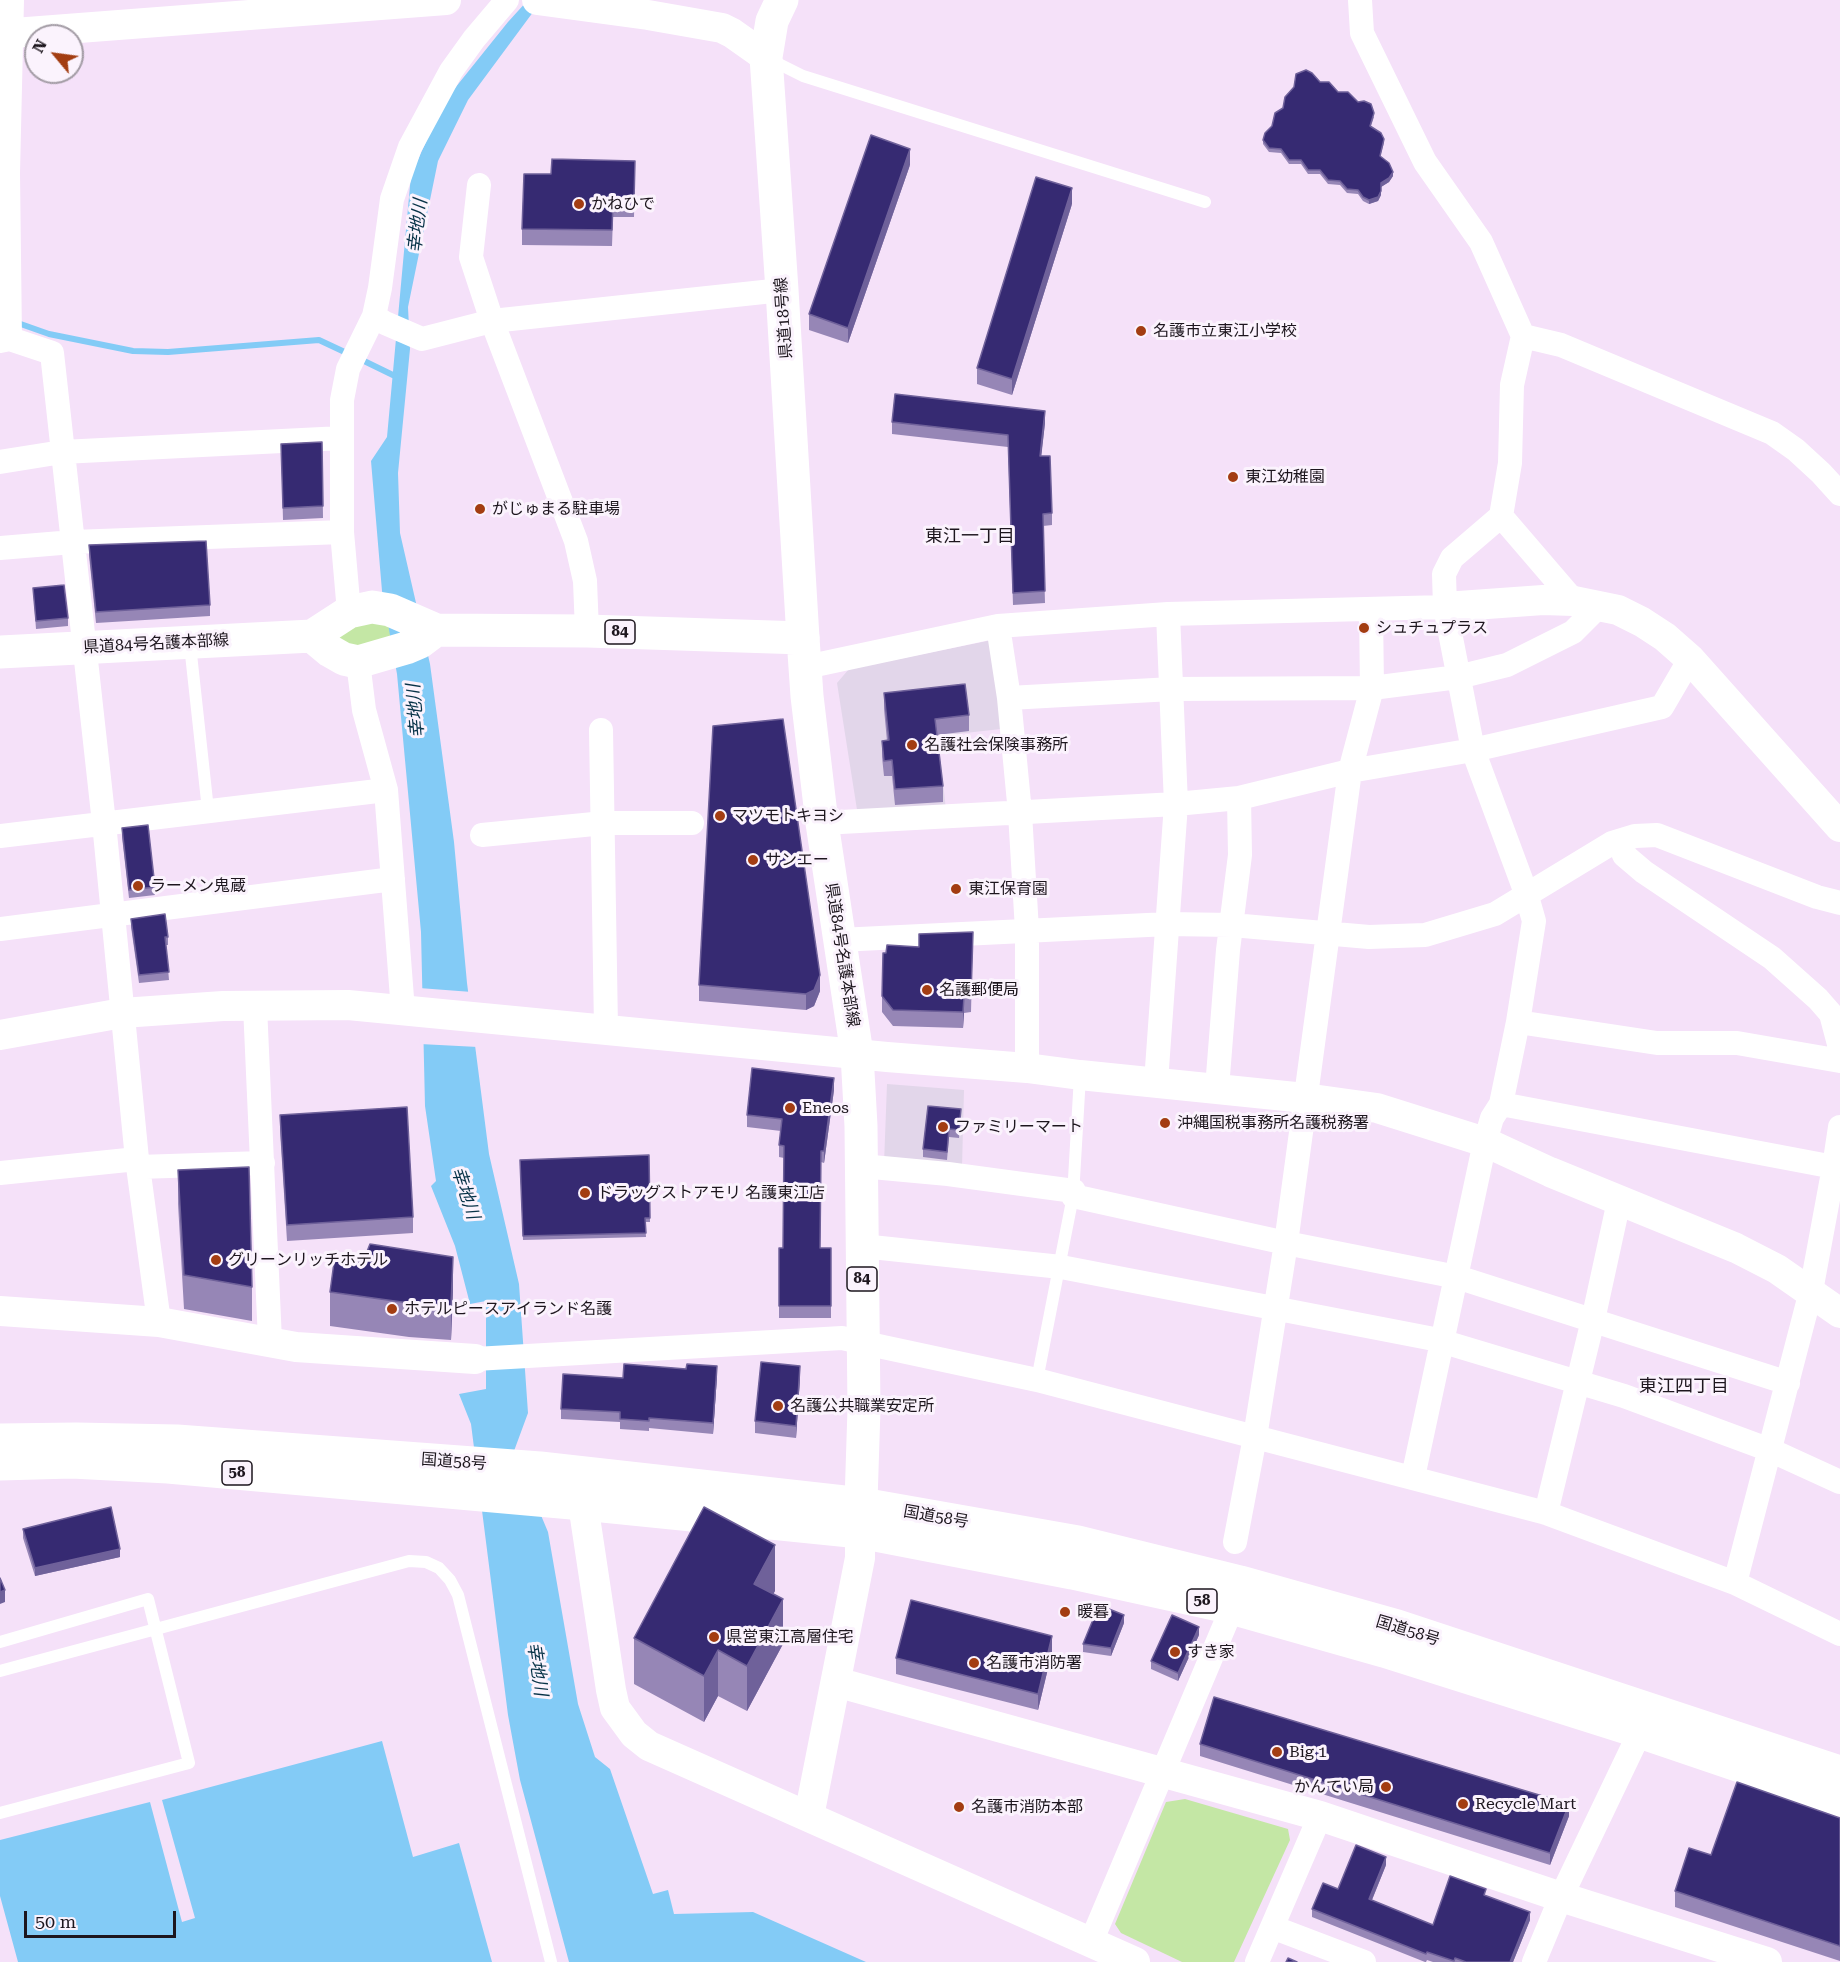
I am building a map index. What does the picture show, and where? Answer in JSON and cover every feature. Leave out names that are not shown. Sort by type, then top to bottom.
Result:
[{"type":"main road","name":"県道18号線","points":[[782,0],[772,21],[766,57],[783,290],[804,652]]},
{"type":"main road","name":"84","points":[[312,636],[349,612],[372,606],[390,610],[436,630],[587,631],[804,652]]},
{"type":"main road","points":[[312,636],[330,651],[358,662],[406,648],[420,642],[436,630]]},
{"type":"main road","name":"県道84号名護本部線","points":[[0,652],[312,636]]},
{"type":"main road","name":"県道84号名護本部線","points":[[804,652],[822,823],[857,1054],[862,1246],[861,1518]]},
{"type":"main road","name":"国道58号","points":[[0,1440],[76,1438],[177,1441],[467,1463],[542,1484],[1078,1542],[1240,1582],[1397,1626],[1840,1772]]},
{"type":"main road","name":"国道58号","points":[[0,1464],[72,1462],[168,1467],[474,1494],[542,1484],[583,1504],[861,1518],[1072,1573],[1232,1608],[1384,1651],[1640,1732],[1840,1800]]},
{"type":"street","points":[[12,0],[6,33],[8,173],[4,247],[5,340],[52,353],[104,823],[138,1163],[159,1322]]},
{"type":"street","points":[[6,33],[196,9],[446,0]]},
{"type":"street","points":[[349,612],[342,532],[342,400],[348,369],[380,319],[381,288],[392,198],[410,147],[451,71],[507,0]]},
{"type":"street","points":[[1360,0],[1362,33],[1425,162],[1481,242],[1523,336],[1512,385],[1510,463],[1501,516],[1452,558],[1444,574],[1445,607],[1473,750],[1526,893],[1534,921],[1518,1022],[1501,1104],[1492,1118],[1485,1142],[1413,1478]]},
{"type":"street","points":[[546,1],[722,28],[766,57]]},
{"type":"street","points":[[478,185],[471,257],[492,321],[576,542],[585,581],[587,631]]},
{"type":"street","points":[[380,319],[422,339],[492,321],[783,290]]},
{"type":"street","points":[[1523,336],[1561,345],[1772,433],[1796,450],[1840,494]]},
{"type":"street","points":[[0,462],[63,452],[342,438]]},
{"type":"street","points":[[1501,516],[1586,603]]},
{"type":"street","points":[[0,548],[73,542],[342,532]]},
{"type":"street","points":[[804,652],[998,626],[1168,614],[1371,610],[1543,600],[1586,603],[1618,610],[1642,622],[1690,658],[1840,827]]},
{"type":"street","points":[[1009,698],[1172,689],[1372,688],[1458,677],[1507,665],[1574,632],[1586,603]]},
{"type":"street","points":[[1235,1542],[1255,1437],[1286,1243],[1350,771],[1372,688],[1371,610]]},
{"type":"street","points":[[1156,1082],[1176,804],[1168,614]]},
{"type":"street","points":[[998,626],[1009,698],[1020,813],[1027,930],[1027,1068]]},
{"type":"street","points":[[822,823],[1176,804],[1239,798],[1350,771],[1473,750],[1662,707],[1690,658]]},
{"type":"street","points":[[358,662],[364,710],[386,790],[393,879],[408,1011]]},
{"type":"street","points":[[601,730],[606,1029]]},
{"type":"street","points":[[0,836],[386,790]]},
{"type":"street","points":[[1217,1088],[1228,950],[1240,855],[1239,798]]},
{"type":"street","points":[[482,835],[604,823],[692,823]]},
{"type":"street","points":[[839,940],[1168,924],[1232,925],[1369,937],[1425,935],[1495,914],[1526,893],[1612,843],[1635,836],[1657,835],[1817,897],[1840,903]]},
{"type":"street","points":[[1619,841],[1624,855],[1644,872],[1772,958],[1818,999],[1831,1014],[1840,1048]]},
{"type":"street","points":[[0,929],[393,879]]},
{"type":"street","points":[[0,1035],[122,1013],[223,1006],[348,1005],[1027,1068],[1377,1108],[1485,1142],[1619,1201],[1736,1248],[1777,1269],[1840,1313]]},
{"type":"street","points":[[255,1006],[270,1341]]},
{"type":"street","points":[[1518,1022],[1657,1043],[1737,1043],[1840,1061]]},
{"type":"street","points":[[1501,1104],[1834,1167]]},
{"type":"street","points":[[1735,1583],[1811,1291],[1840,1127]]},
{"type":"street","points":[[0,1173],[138,1163],[263,1163]]},
{"type":"street","points":[[861,1166],[948,1174],[1074,1193],[1286,1243],[1457,1277],[1788,1383]]},
{"type":"street","points":[[1546,1513],[1619,1201]]},
{"type":"street","points":[[862,1246],[1060,1267],[1442,1342],[1624,1396],[1770,1450],[1840,1482]]},
{"type":"street","points":[[0,1311],[159,1322],[296,1347],[476,1359],[842,1338],[1037,1380],[1546,1513],[1735,1583],[1840,1634]]},
{"type":"street","points":[[583,1504],[611,1690],[615,1708],[634,1734],[649,1746],[1135,1962]]},
{"type":"street","points":[[809,1816],[860,1558],[861,1518]]},
{"type":"street","points":[[1090,1942],[1232,1608]]},
{"type":"street","points":[[836,1682],[1320,1816],[1561,1897],[1767,1962]]},
{"type":"street","points":[[1534,1962],[1561,1897],[1640,1732]]},
{"type":"street","points":[[1257,1962],[1320,1816]]},
{"type":"street","points":[[1272,1927],[1364,1962]]},
{"type":"lane","points":[[766,57],[803,76],[1205,202]]},
{"type":"lane","points":[[190,642],[208,810]]},
{"type":"lane","points":[[1037,1380],[1074,1193],[1080,1075]]},
{"type":"lane","points":[[0,1671],[409,1560],[426,1562],[439,1568],[450,1580],[458,1595],[551,1962]]},
{"type":"lane","points":[[0,1642],[148,1599],[189,1763],[0,1813]]},
{"type":"shaded area","points":[[992,640],[1001,729],[938,736],[946,810],[858,816],[837,683],[849,669]]},
{"type":"shaded area","points":[[887,1084],[964,1090],[962,1167],[884,1164]]},
{"type":"green space","points":[[390,617],[398,644],[336,647],[336,629]]},
{"type":"green space","points":[[1185,1799],[1288,1829],[1290,1840],[1234,1962],[1182,1962],[1121,1933],[1115,1924],[1166,1802]]},
{"type":"water","name":"幸地川","points":[[528,0],[542,0],[468,100],[438,161],[408,307],[410,349],[398,473],[400,533],[430,664],[454,842],[467,983],[489,1154],[519,1284],[528,1413],[514,1451],[548,1532],[578,1704],[595,1757],[610,1769],[653,1894],[668,1890],[674,1914],[753,1912],[866,1962],[569,1962],[520,1780],[508,1715],[471,1424],[459,1394],[486,1389],[486,1301],[470,1304],[455,1246],[431,1186],[436,1181],[425,1106],[421,932],[397,674],[382,591],[371,461],[387,437],[411,175],[451,93]]},
{"type":"water","points":[[382,1741],[413,1857],[459,1843],[492,1962],[18,1962],[0,1896],[0,1840],[150,1802],[182,1922],[195,1918],[162,1800]]},
{"type":"pier","points":[[419,988],[472,992],[478,1047],[420,1044]]},
{"type":"building","points":[[1306,70],[1320,82],[1329,82],[1338,92],[1348,92],[1358,102],[1364,101],[1371,104],[1374,113],[1370,126],[1381,133],[1384,139],[1380,156],[1389,163],[1393,172],[1381,183],[1378,197],[1369,200],[1363,197],[1358,190],[1347,189],[1340,181],[1328,180],[1320,170],[1308,170],[1301,160],[1289,160],[1281,149],[1269,148],[1263,140],[1265,133],[1272,126],[1275,113],[1283,108],[1285,97],[1294,87],[1296,74]]},
{"type":"building","points":[[871,135],[910,149],[848,328],[809,314]]},
{"type":"building","name":"かねひで","points":[[552,159],[635,161],[634,201],[613,201],[612,230],[522,229],[524,174],[551,174]]},
{"type":"building","points":[[1036,177],[1072,188],[1012,379],[977,368]]},
{"type":"building","points":[[895,394],[1045,411],[1040,456],[1050,456],[1052,513],[1043,514],[1045,591],[1013,593],[1008,435],[892,422]]},
{"type":"building","points":[[322,442],[323,506],[283,508],[281,444]]},
{"type":"building","points":[[206,541],[210,605],[96,612],[89,545]]},
{"type":"building","points":[[64,585],[68,618],[36,621],[33,588]]},
{"type":"building","name":"名護社会保険事務所","points":[[965,684],[969,715],[935,719],[943,786],[895,789],[892,760],[884,761],[882,741],[889,740],[884,693]]},
{"type":"building","name":"サンエー","points":[[783,719],[820,975],[814,990],[806,994],[699,985],[713,726]]},
{"type":"building","points":[[148,825],[155,887],[129,890],[122,828]]},
{"type":"building","points":[[165,914],[169,972],[139,975],[131,919]]},
{"type":"building","name":"名護郵便局","points":[[973,932],[971,996],[964,997],[963,1012],[893,1010],[882,996],[883,953],[886,953],[887,945],[919,947],[919,934]]},
{"type":"building","points":[[752,1068],[834,1078],[824,1151],[821,1151],[820,1248],[831,1248],[831,1306],[779,1306],[779,1248],[783,1248],[784,1146],[779,1145],[782,1119],[747,1115]]},
{"type":"building","name":"ファミリーマート","points":[[928,1106],[961,1109],[959,1130],[949,1129],[947,1152],[923,1149]]},
{"type":"building","points":[[407,1107],[413,1217],[287,1225],[280,1115]]},
{"type":"building","name":"ドラッグストアモリ 名護東江店","points":[[649,1155],[650,1218],[645,1218],[646,1233],[523,1236],[520,1160]]},
{"type":"building","name":"グリーンリッチホテル","points":[[249,1167],[252,1287],[184,1275],[178,1170]]},
{"type":"building","points":[[370,1244],[453,1257],[451,1306],[409,1303],[330,1292],[335,1255],[364,1259]]},
{"type":"building","name":"名護公共職業安定所","points":[[761,1362],[800,1366],[796,1426],[755,1421]]},
{"type":"building","points":[[624,1364],[686,1369],[687,1364],[717,1366],[713,1423],[649,1418],[649,1421],[620,1419],[620,1412],[561,1409],[563,1374],[623,1378]]},
{"type":"building","points":[[111,1507],[120,1549],[35,1568],[23,1529]]},
{"type":"building","points":[[704,1507],[775,1545],[754,1584],[783,1599],[747,1666],[718,1650],[704,1676],[634,1638]]},
{"type":"building","points":[[0,1578],[5,1590],[0,1592]]},
{"type":"building","name":"名護市消防署","points":[[911,1600],[1052,1636],[1038,1694],[896,1658]]},
{"type":"building","points":[[1099,1605],[1124,1615],[1111,1648],[1083,1644]]},
{"type":"building","name":"すき家","points":[[1172,1615],[1199,1627],[1178,1673],[1151,1661]]},
{"type":"building","points":[[1214,1697],[1569,1804],[1550,1853],[1200,1744]]},
{"type":"building","points":[[1737,1782],[1840,1818],[1840,1946],[1675,1891],[1689,1848],[1711,1855]]},
{"type":"building","points":[[1356,1845],[1386,1857],[1369,1899],[1433,1925],[1450,1876],[1486,1889],[1484,1895],[1530,1912],[1510,1962],[1466,1962],[1455,1958],[1454,1961],[1427,1952],[1426,1954],[1312,1909],[1323,1883],[1338,1889]]},
{"type":"waterway","points":[[15,322],[49,334],[133,351],[168,352],[319,340],[351,355]]},
{"type":"waterway","points":[[360,359],[399,378]]},
{"type":"place","name":"かねひで","points":[[579,204]]},
{"type":"place","name":"名護市立東江小学校","points":[[1141,331]]},
{"type":"place","name":"東江幼稚園","points":[[1233,477]]},
{"type":"place","name":"がじゅまる駐車場","points":[[480,509]]},
{"type":"place","name":"シュチュプラス","points":[[1364,628]]},
{"type":"place","name":"名護社会保険事務所","points":[[912,745]]},
{"type":"place","name":"マツモトキヨシ","points":[[720,816]]},
{"type":"place","name":"サンエー","points":[[753,860]]},
{"type":"place","name":"ラーメン鬼蔵","points":[[138,886]]},
{"type":"place","name":"東江保育園","points":[[956,889]]},
{"type":"place","name":"名護郵便局","points":[[927,990]]},
{"type":"place","name":"Eneos","points":[[790,1108]]},
{"type":"place","name":"沖縄国税事務所名護税務署","points":[[1165,1123]]},
{"type":"place","name":"ファミリーマート","points":[[943,1127]]},
{"type":"place","name":"ドラッグストアモリ 名護東江店","points":[[585,1193]]},
{"type":"place","name":"グリーンリッチホテル","points":[[216,1260]]},
{"type":"place","name":"ホテルピースアイランド名護","points":[[392,1309]]},
{"type":"place","name":"名護公共職業安定所","points":[[778,1406]]},
{"type":"place","name":"暖暮","points":[[1065,1612]]},
{"type":"place","name":"県営東江高層住宅","points":[[714,1637]]},
{"type":"place","name":"すき家","points":[[1175,1652]]},
{"type":"place","name":"名護市消防署","points":[[974,1663]]},
{"type":"place","name":"Big 1","points":[[1277,1752]]},
{"type":"place","name":"かんてい局","points":[[1386,1787]]},
{"type":"place","name":"Recycle Mart","points":[[1463,1804]]},
{"type":"place","name":"名護市消防本部","points":[[959,1807]]},
{"type":"district","name":"東江一丁目","points":[[970,537]]},
{"type":"district","name":"東江四丁目","points":[[1684,1387]]}]
